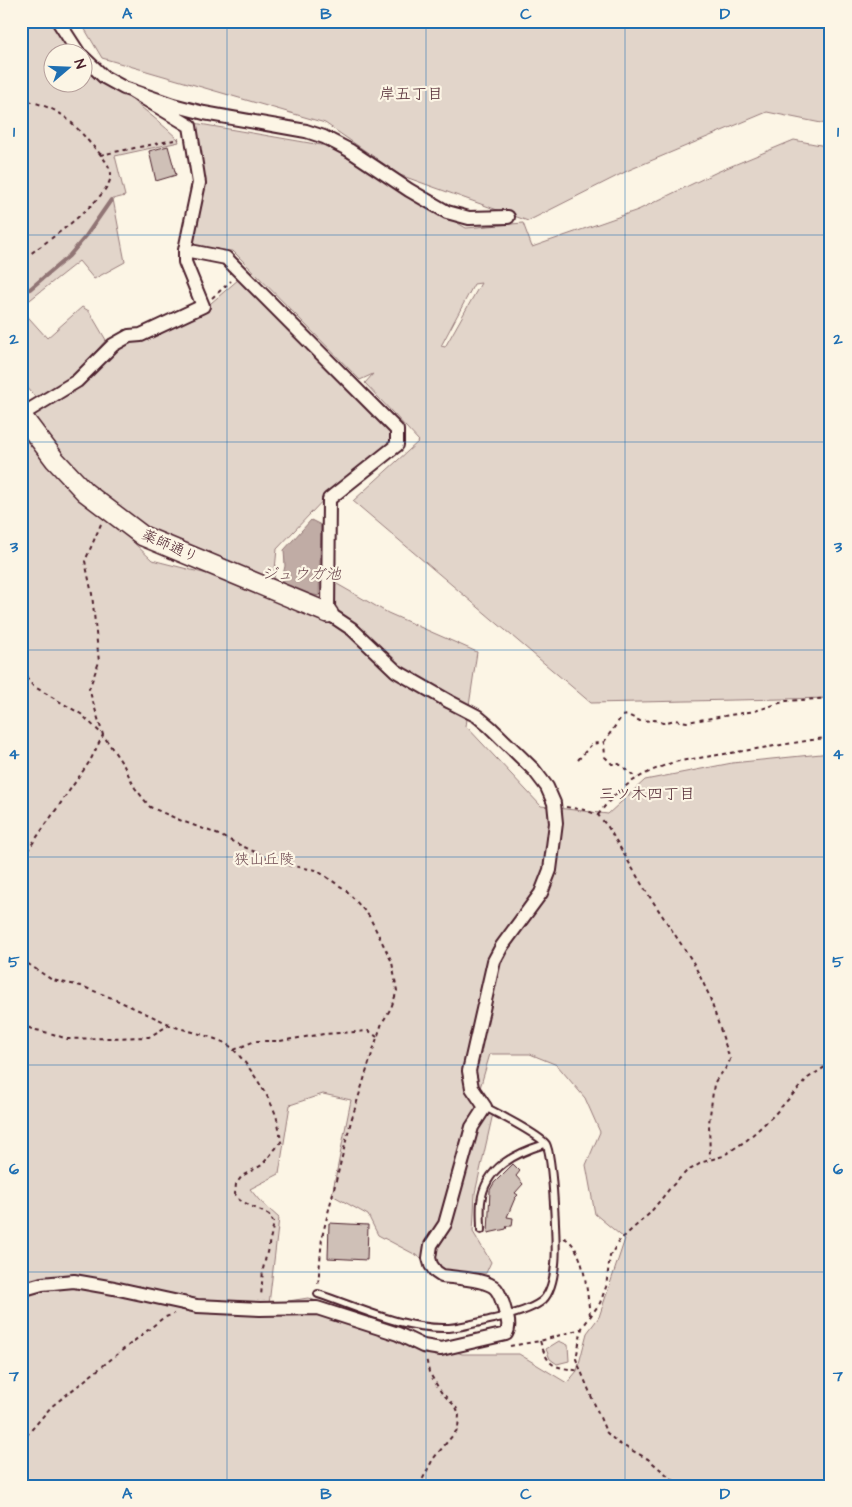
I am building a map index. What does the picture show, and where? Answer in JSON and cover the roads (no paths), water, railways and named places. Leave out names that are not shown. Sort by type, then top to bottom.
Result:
[{"type":"street","points":[[58,21],[72,42]]},
{"type":"street","points":[[21,415],[77,381],[113,345],[129,336],[141,335],[203,306],[185,262],[185,250],[199,183],[190,126],[132,91],[104,77],[92,66]]},
{"type":"street","points":[[132,91],[204,113],[306,131],[324,137],[349,150],[422,198],[447,212],[469,218],[508,217]]},
{"type":"street","points":[[21,1290],[42,1284],[74,1281],[197,1306],[260,1309],[317,1308],[390,1331],[423,1346],[441,1349],[506,1334],[508,1329],[507,1316],[496,1289],[489,1283],[442,1276],[436,1272],[429,1258],[431,1245],[445,1224],[472,1127],[485,1107],[472,1088],[469,1071],[494,961],[502,946],[541,893],[550,870],[556,823],[554,803],[547,787],[538,776],[477,716],[396,670],[352,629],[328,612],[329,499],[397,445],[397,430],[226,258],[185,250]]},
{"type":"street","name":"薬師通り","points":[[21,415],[55,460],[85,492],[143,536],[328,612]]},
{"type":"lane","points":[[318,1294],[421,1327],[451,1328],[507,1316],[537,1304],[544,1299],[554,1278],[556,1262],[549,1151],[541,1139],[485,1107]]},
{"type":"lane","points":[[481,1230],[481,1202],[485,1187],[491,1176],[509,1158],[522,1151],[545,1144]]},
{"type":"water","name":"ジュウガ池","points":[[311,520],[321,525],[319,596],[280,588],[285,566],[284,550]]},
{"type":"waterway","points":[[21,291],[30,289],[69,256],[86,236],[111,200]]},
{"type":"waterway","points":[[21,383],[24,386]]},
{"type":"district","name":"岸五丁目","points":[[411,94]]},
{"type":"district","name":"三ツ木四丁目","points":[[647,794]]},
{"type":"park label","name":"狭山丘陵","points":[[264,859]]}]
